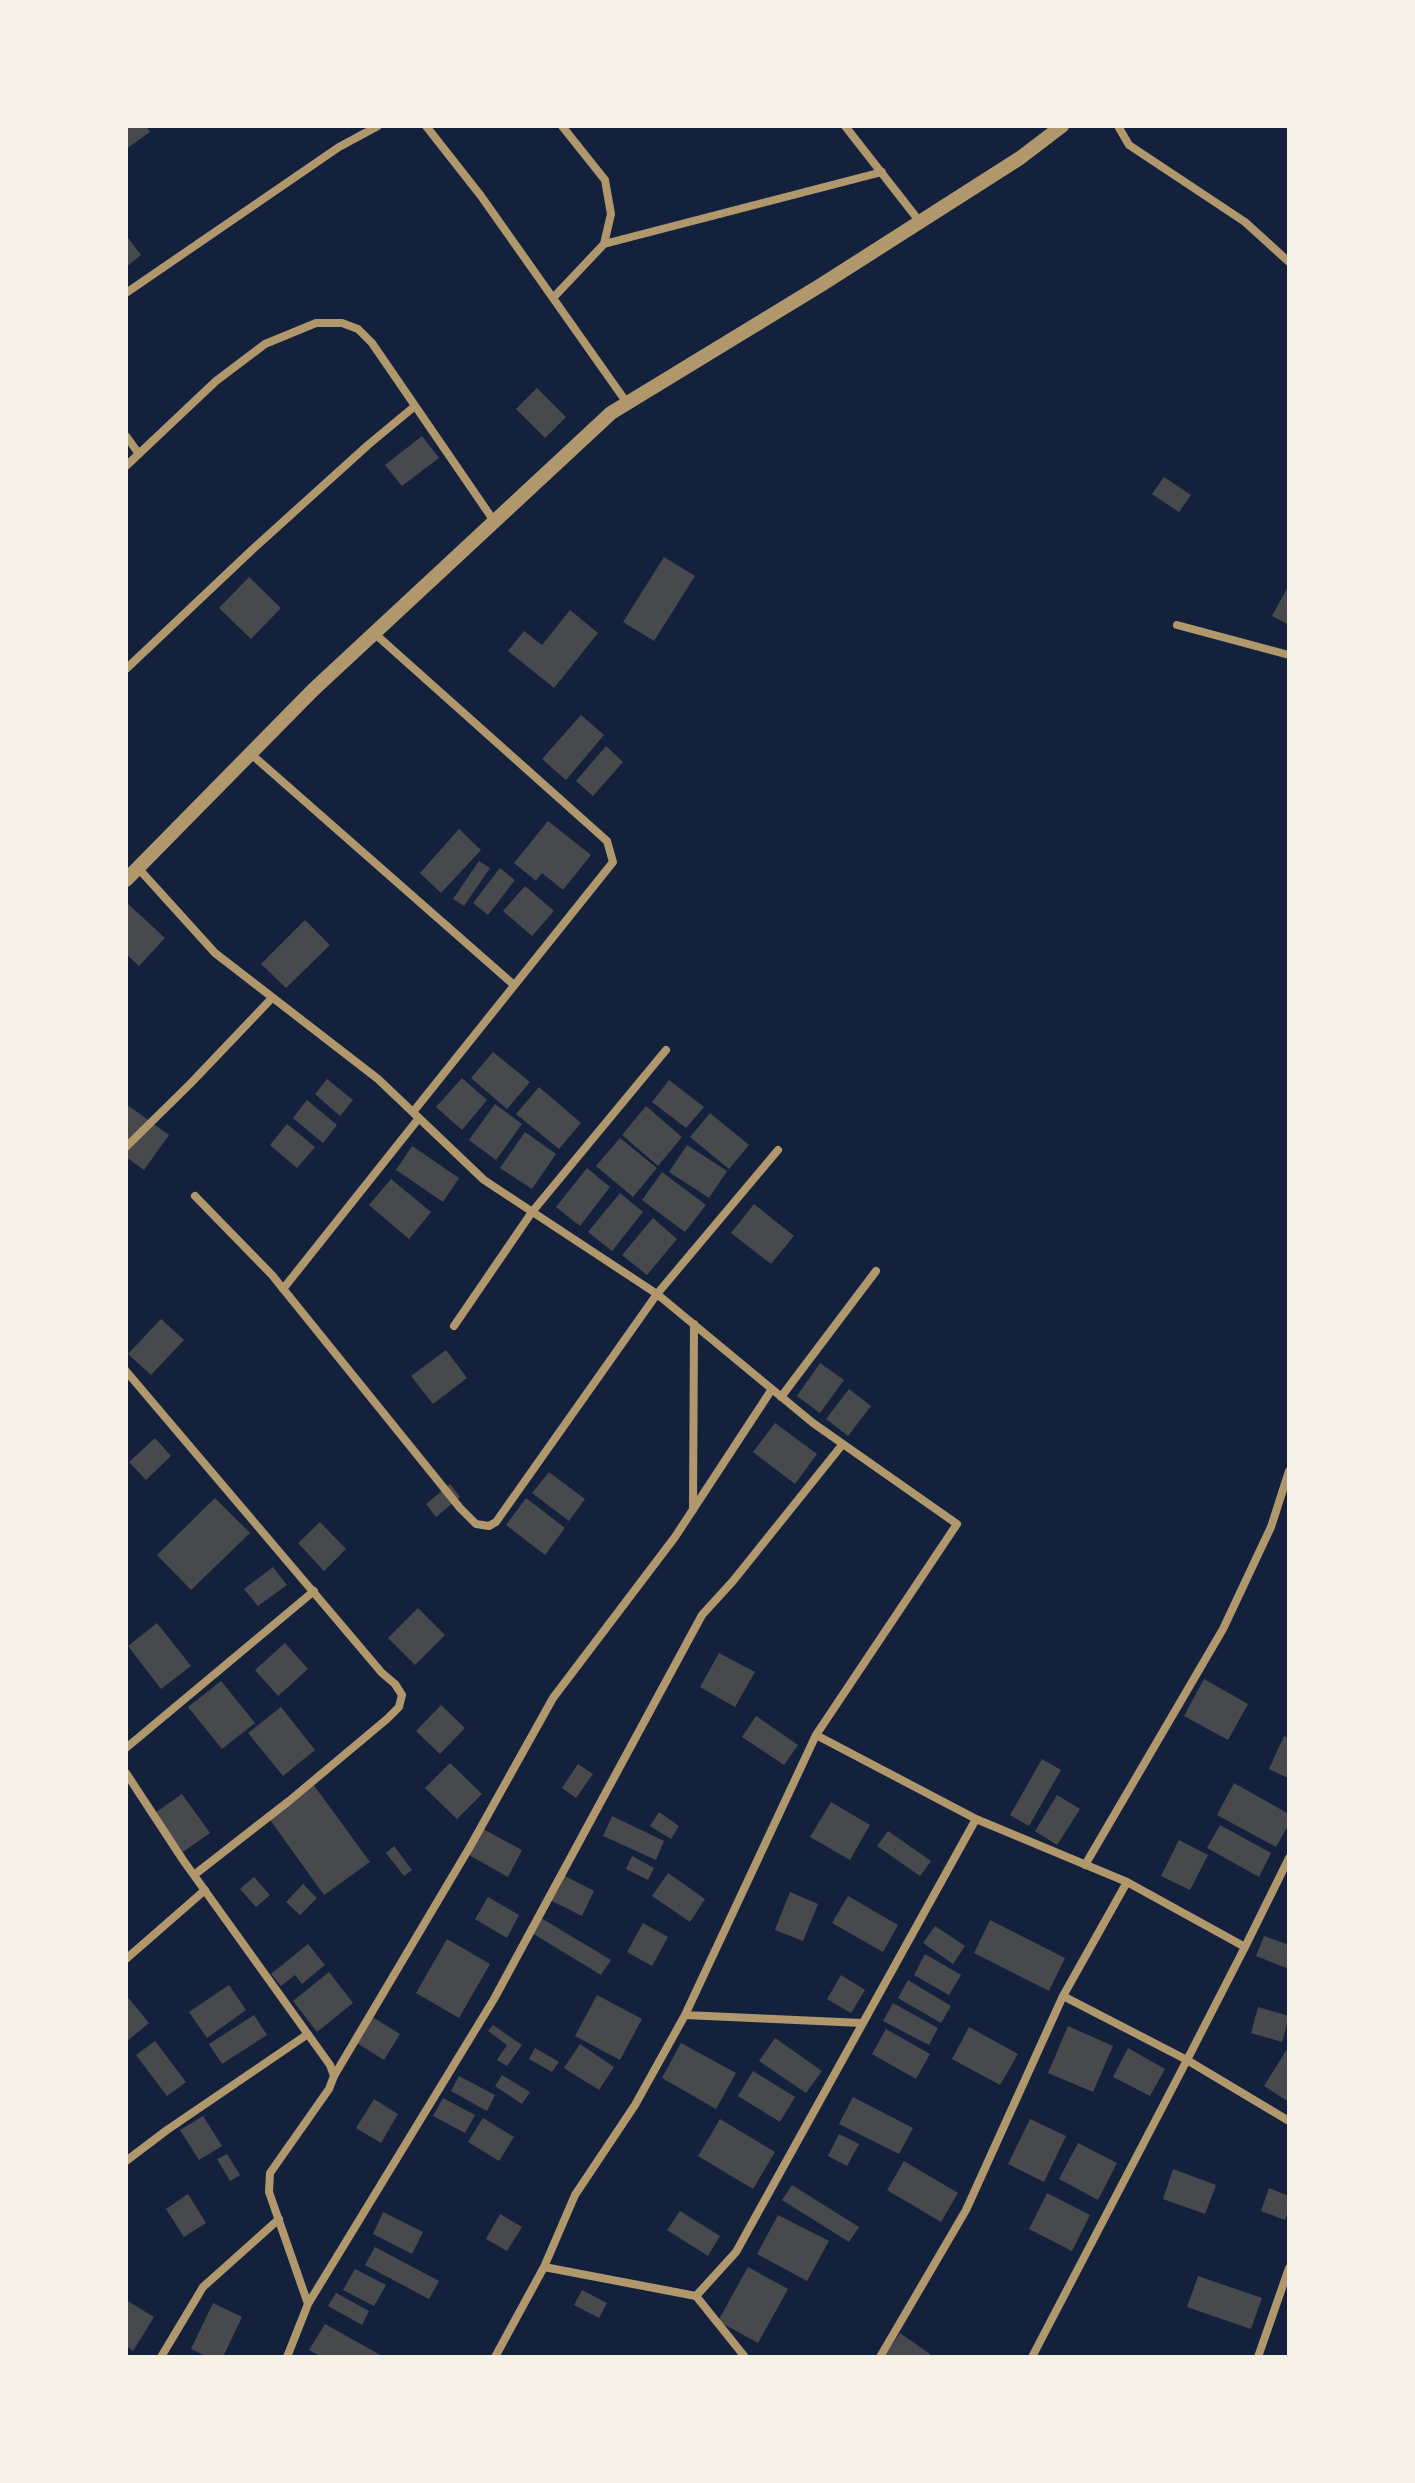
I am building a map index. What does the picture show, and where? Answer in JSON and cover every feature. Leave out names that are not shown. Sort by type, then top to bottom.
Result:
[{"type":"street","points":[[126,293],[339,147],[378,126]]},
{"type":"street","points":[[426,126],[481,196],[627,403]]},
{"type":"street","points":[[553,298],[604,244],[611,214],[605,180],[562,126]]},
{"type":"street","points":[[845,126],[920,222]]},
{"type":"street","points":[[126,880],[374,633],[611,413],[920,222],[1020,158],[1062,126]]},
{"type":"street","points":[[1118,126],[1129,145],[1245,222],[1289,262]]},
{"type":"street","points":[[604,244],[882,172]]},
{"type":"street","points":[[126,466],[216,381],[265,344],[316,323],[342,323],[358,329],[372,343],[494,521]]},
{"type":"street","points":[[126,669],[253,549],[415,406]]},
{"type":"street","points":[[126,436],[139,454]]},
{"type":"street","points":[[1177,625],[1289,655]]},
{"type":"street","points":[[283,1289],[514,985],[613,862],[607,841],[374,633]]},
{"type":"street","points":[[251,754],[514,985]]},
{"type":"street","points":[[138,868],[215,953],[378,1079],[484,1180],[657,1294],[842,1445],[957,1524],[816,1735],[685,2015],[635,2105],[575,2195],[544,2267],[495,2357]]},
{"type":"street","points":[[126,1147],[272,998]]},
{"type":"street","points":[[454,1326],[532,1212],[666,1050]]},
{"type":"street","points":[[195,1196],[283,1289],[460,1508],[476,1524],[489,1526],[496,1522],[657,1294],[778,1150]]},
{"type":"street","points":[[781,1397],[876,1271]]},
{"type":"street","points":[[693,1511],[694,1324]]},
{"type":"street","points":[[126,1371],[402,1695],[399,1707],[289,1801],[194,1875]]},
{"type":"street","points":[[308,2304],[269,2192],[270,2173],[329,2089],[553,1698],[693,1511],[772,1389]]},
{"type":"street","points":[[287,2357],[308,2304],[494,1999],[702,1615],[842,1445]]},
{"type":"street","points":[[1085,1865],[1223,1629],[1271,1527],[1289,1471]]},
{"type":"street","points":[[126,1748],[314,1591]]},
{"type":"street","points":[[816,1735],[976,1819],[1127,1882],[1245,1947]]},
{"type":"street","points":[[126,1773],[194,1875],[330,2065],[334,2076]]},
{"type":"street","points":[[696,2296],[736,2252],[976,1819]]},
{"type":"street","points":[[1032,2357],[1289,1858]]},
{"type":"street","points":[[880,2357],[966,2210],[1063,1996],[1127,1882]]},
{"type":"street","points":[[126,1959],[205,1890]]},
{"type":"street","points":[[1063,1996],[1187,2060],[1289,2121]]},
{"type":"street","points":[[685,2015],[862,2023]]},
{"type":"street","points":[[126,2161],[308,2034]]},
{"type":"street","points":[[161,2357],[203,2287],[279,2219]]},
{"type":"street","points":[[544,2267],[696,2296],[745,2357]]},
{"type":"street","points":[[1258,2357],[1289,2268]]},
{"type":"building","points":[[126,126],[146,126],[150,132],[126,149]]},
{"type":"building","points":[[126,235],[141,255],[126,267]]},
{"type":"building","points":[[537,388],[566,417],[545,438],[516,409]]},
{"type":"building","points":[[422,436],[439,458],[402,486],[385,465]]},
{"type":"building","points":[[1164,477],[1191,495],[1179,512],[1152,494]]},
{"type":"building","points":[[664,557],[695,576],[654,641],[623,622]]},
{"type":"building","points":[[249,577],[281,608],[251,639],[219,608]]},
{"type":"building","points":[[1289,585],[1289,625],[1272,616]]},
{"type":"building","points":[[570,610],[598,633],[554,688],[508,651],[524,631],[542,645]]},
{"type":"building","points":[[581,715],[604,735],[566,780],[542,759]]},
{"type":"building","points":[[606,746],[623,762],[593,796],[576,781]]},
{"type":"building","points":[[548,821],[591,855],[563,890],[542,873],[536,881],[514,863]]},
{"type":"building","points":[[459,829],[481,850],[441,893],[420,873]]},
{"type":"building","points":[[479,861],[490,868],[464,906],[453,899]]},
{"type":"building","points":[[500,868],[515,880],[488,915],[473,903]]},
{"type":"building","points":[[525,886],[554,911],[532,936],[503,911]]},
{"type":"building","points":[[126,902],[165,938],[139,966],[126,954]]},
{"type":"building","points":[[305,920],[330,945],[286,988],[261,964]]},
{"type":"building","points":[[493,1052],[530,1082],[507,1109],[471,1078]]},
{"type":"building","points":[[462,1078],[487,1100],[462,1130],[436,1107]]},
{"type":"building","points":[[327,1079],[353,1100],[340,1116],[315,1094]]},
{"type":"building","points":[[669,1080],[704,1107],[686,1128],[652,1102]]},
{"type":"building","points":[[539,1087],[581,1123],[559,1149],[516,1114]]},
{"type":"building","points":[[307,1100],[337,1125],[323,1143],[293,1118]]},
{"type":"building","points":[[126,1104],[169,1135],[144,1170],[126,1157]]},
{"type":"building","points":[[495,1104],[522,1124],[496,1160],[469,1140]]},
{"type":"building","points":[[646,1106],[682,1137],[658,1166],[622,1135]]},
{"type":"building","points":[[710,1113],[749,1145],[729,1169],[690,1137]]},
{"type":"building","points":[[287,1124],[315,1147],[297,1168],[270,1145]]},
{"type":"building","points":[[525,1132],[556,1154],[532,1189],[500,1168]]},
{"type":"building","points":[[620,1138],[657,1168],[633,1197],[596,1166]]},
{"type":"building","points":[[687,1145],[727,1171],[709,1198],[669,1172]]},
{"type":"building","points":[[412,1146],[459,1178],[443,1202],[396,1170]]},
{"type":"building","points":[[587,1168],[610,1187],[580,1226],[556,1207]]},
{"type":"building","points":[[662,1172],[706,1205],[685,1232],[642,1200]]},
{"type":"building","points":[[391,1179],[431,1212],[409,1239],[369,1205]]},
{"type":"building","points":[[620,1193],[643,1212],[612,1251],[588,1232]]},
{"type":"building","points":[[754,1204],[794,1236],[771,1264],[731,1233]]},
{"type":"building","points":[[653,1218],[677,1239],[647,1275],[622,1255]]},
{"type":"building","points":[[161,1319],[184,1340],[151,1375],[128,1354]]},
{"type":"building","points":[[446,1350],[467,1378],[433,1404],[411,1376]]},
{"type":"building","points":[[820,1363],[844,1380],[820,1413],[797,1396]]},
{"type":"building","points":[[849,1389],[871,1406],[848,1436],[826,1419]]},
{"type":"building","points":[[775,1423],[817,1454],[795,1484],[753,1452]]},
{"type":"building","points":[[155,1438],[171,1456],[146,1480],[129,1462]]},
{"type":"building","points":[[549,1472],[585,1499],[569,1521],[532,1493]]},
{"type":"building","points":[[450,1484],[460,1497],[436,1517],[426,1504]]},
{"type":"building","points":[[215,1498],[250,1533],[191,1590],[157,1555]]},
{"type":"building","points":[[526,1498],[565,1528],[545,1555],[506,1525]]},
{"type":"building","points":[[320,1522],[346,1549],[324,1571],[298,1543]]},
{"type":"building","points":[[273,1567],[287,1585],[258,1606],[244,1589]]},
{"type":"building","points":[[418,1608],[445,1635],[415,1665],[388,1638]]},
{"type":"building","points":[[157,1623],[191,1666],[161,1689],[128,1646]]},
{"type":"building","points":[[285,1643],[308,1669],[278,1696],[255,1670]]},
{"type":"building","points":[[719,1653],[755,1672],[735,1707],[700,1687]]},
{"type":"building","points":[[1204,1679],[1248,1704],[1228,1740],[1184,1716]]},
{"type":"building","points":[[221,1681],[255,1723],[222,1749],[188,1707]]},
{"type":"building","points":[[441,1705],[465,1728],[440,1754],[416,1731]]},
{"type":"building","points":[[281,1707],[315,1750],[283,1776],[248,1733]]},
{"type":"building","points":[[756,1716],[798,1745],[784,1765],[742,1737]]},
{"type":"building","points":[[1284,1736],[1289,1738],[1288,1778],[1269,1769]]},
{"type":"building","points":[[1042,1759],[1061,1770],[1029,1826],[1010,1815]]},
{"type":"building","points":[[450,1763],[482,1794],[457,1819],[425,1788]]},
{"type":"building","points":[[578,1764],[593,1774],[576,1798],[562,1788]]},
{"type":"building","points":[[1234,1783],[1289,1814],[1289,1824],[1276,1847],[1217,1815]]},
{"type":"building","points":[[313,1784],[370,1862],[324,1895],[268,1817]]},
{"type":"building","points":[[182,1794],[210,1833],[183,1852],[155,1813]]},
{"type":"building","points":[[1057,1795],[1080,1809],[1057,1845],[1035,1831]]},
{"type":"building","points":[[831,1802],[870,1825],[850,1860],[810,1837]]},
{"type":"building","points":[[659,1812],[679,1826],[671,1839],[650,1826]]},
{"type":"building","points":[[612,1816],[664,1841],[656,1860],[603,1836]]},
{"type":"building","points":[[1220,1825],[1271,1853],[1259,1877],[1207,1848]]},
{"type":"building","points":[[483,1829],[522,1850],[508,1877],[469,1855]]},
{"type":"building","points":[[888,1831],[931,1861],[920,1876],[877,1846]]},
{"type":"building","points":[[1179,1840],[1208,1855],[1190,1890],[1161,1876]]},
{"type":"building","points":[[394,1846],[412,1870],[404,1876],[386,1853]]},
{"type":"building","points":[[632,1856],[654,1868],[648,1880],[626,1869]]},
{"type":"building","points":[[668,1873],[705,1899],[690,1922],[652,1896]]},
{"type":"building","points":[[563,1875],[594,1891],[582,1916],[550,1900]]},
{"type":"building","points":[[254,1877],[270,1895],[256,1907],[240,1889]]},
{"type":"building","points":[[303,1884],[317,1898],[300,1915],[286,1902]]},
{"type":"building","points":[[790,1892],[818,1904],[803,1941],[775,1930]]},
{"type":"building","points":[[848,1896],[898,1925],[883,1952],[832,1923]]},
{"type":"building","points":[[488,1897],[519,1915],[507,1938],[475,1919]]},
{"type":"building","points":[[541,1918],[611,1960],[601,1975],[532,1933]]},
{"type":"building","points":[[990,1920],[1065,1958],[1049,1991],[974,1953]]},
{"type":"building","points":[[643,1923],[668,1937],[652,1966],[627,1952]]},
{"type":"building","points":[[935,1926],[965,1946],[953,1964],[923,1943]]},
{"type":"building","points":[[1264,1936],[1289,1945],[1289,1969],[1256,1956]]},
{"type":"building","points":[[447,1939],[490,1964],[459,2018],[416,1993]]},
{"type":"building","points":[[308,1944],[325,1965],[302,1984],[295,1975],[281,1986],[271,1974]]},
{"type":"building","points":[[925,1954],[961,1975],[949,1995],[914,1975]]},
{"type":"building","points":[[329,1972],[353,2003],[317,2032],[293,2001]]},
{"type":"building","points":[[841,1975],[865,1990],[851,2013],[827,1999]]},
{"type":"building","points":[[908,1980],[951,2006],[941,2023],[898,1998]]},
{"type":"building","points":[[229,1985],[246,2010],[207,2038],[189,2012]]},
{"type":"building","points":[[126,1995],[149,2023],[126,2042]]},
{"type":"building","points":[[597,1995],[642,2019],[620,2060],[575,2036]]},
{"type":"building","points":[[893,2003],[938,2028],[929,2045],[883,2021]]},
{"type":"building","points":[[1258,2007],[1289,2016],[1282,2042],[1251,2033]]},
{"type":"building","points":[[254,2015],[267,2035],[222,2064],[209,2044]]},
{"type":"building","points":[[371,2016],[400,2034],[384,2060],[355,2042]]},
{"type":"building","points":[[493,2025],[522,2045],[507,2066],[497,2060],[507,2045],[488,2031]]},
{"type":"building","points":[[1068,2026],[1113,2046],[1093,2092],[1048,2073]]},
{"type":"building","points":[[969,2027],[1018,2054],[1000,2085],[952,2059]]},
{"type":"building","points":[[886,2029],[930,2054],[916,2079],[872,2054]]},
{"type":"building","points":[[775,2038],[822,2071],[806,2093],[759,2061]]},
{"type":"building","points":[[155,2041],[186,2082],[167,2096],[136,2055]]},
{"type":"building","points":[[681,2043],[736,2073],[716,2109],[662,2078]]},
{"type":"building","points":[[580,2044],[614,2067],[599,2090],[564,2068]]},
{"type":"building","points":[[1289,2046],[1289,2102],[1264,2086]]},
{"type":"building","points":[[535,2048],[559,2062],[552,2072],[529,2059]]},
{"type":"building","points":[[1128,2048],[1165,2069],[1150,2096],[1113,2077]]},
{"type":"building","points":[[753,2071],[795,2097],[780,2122],[738,2096]]},
{"type":"building","points":[[502,2075],[530,2092],[522,2104],[495,2086]]},
{"type":"building","points":[[459,2076],[495,2095],[487,2111],[451,2091]]},
{"type":"building","points":[[853,2097],[913,2128],[899,2154],[839,2124]]},
{"type":"building","points":[[443,2098],[475,2115],[465,2133],[433,2116]]},
{"type":"building","points":[[374,2099],[398,2114],[381,2143],[356,2128]]},
{"type":"building","points":[[203,2116],[222,2146],[199,2160],[180,2130]]},
{"type":"building","points":[[483,2118],[514,2137],[499,2161],[468,2142]]},
{"type":"building","points":[[720,2119],[775,2152],[753,2189],[698,2156]]},
{"type":"building","points":[[1030,2119],[1066,2136],[1044,2182],[1008,2164]]},
{"type":"building","points":[[839,2134],[859,2144],[847,2166],[828,2156]]},
{"type":"building","points":[[1078,2143],[1117,2163],[1098,2200],[1059,2179]]},
{"type":"building","points":[[227,2154],[240,2175],[230,2181],[217,2159]]},
{"type":"building","points":[[904,2161],[958,2193],[941,2222],[887,2190]]},
{"type":"building","points":[[1173,2169],[1216,2185],[1205,2214],[1163,2199]]},
{"type":"building","points":[[792,2185],[859,2227],[849,2242],[782,2200]]},
{"type":"building","points":[[1269,2188],[1289,2196],[1285,2220],[1261,2211]]},
{"type":"building","points":[[1047,2193],[1090,2215],[1072,2251],[1029,2229]]},
{"type":"building","points":[[188,2194],[206,2223],[184,2237],[166,2209]]},
{"type":"building","points":[[680,2211],[720,2236],[708,2256],[667,2230]]},
{"type":"building","points":[[383,2212],[423,2232],[412,2254],[373,2234]]},
{"type":"building","points":[[500,2214],[522,2227],[507,2251],[486,2239]]},
{"type":"building","points":[[778,2215],[829,2241],[807,2281],[757,2254]]},
{"type":"building","points":[[375,2247],[439,2281],[429,2299],[365,2265]]},
{"type":"building","points":[[748,2267],[788,2289],[758,2343],[718,2321]]},
{"type":"building","points":[[355,2269],[386,2285],[374,2306],[343,2290]]},
{"type":"building","points":[[1198,2276],[1262,2298],[1251,2329],[1187,2307]]},
{"type":"building","points":[[582,2290],[607,2303],[599,2318],[574,2305]]},
{"type":"building","points":[[336,2293],[369,2311],[362,2325],[328,2306]]},
{"type":"building","points":[[126,2300],[154,2317],[133,2351],[126,2346]]},
{"type":"building","points":[[213,2303],[242,2317],[223,2357],[208,2357],[191,2349]]},
{"type":"building","points":[[325,2324],[384,2357],[322,2357],[309,2350]]},
{"type":"building","points":[[900,2333],[930,2354],[928,2357],[884,2357]]}]
